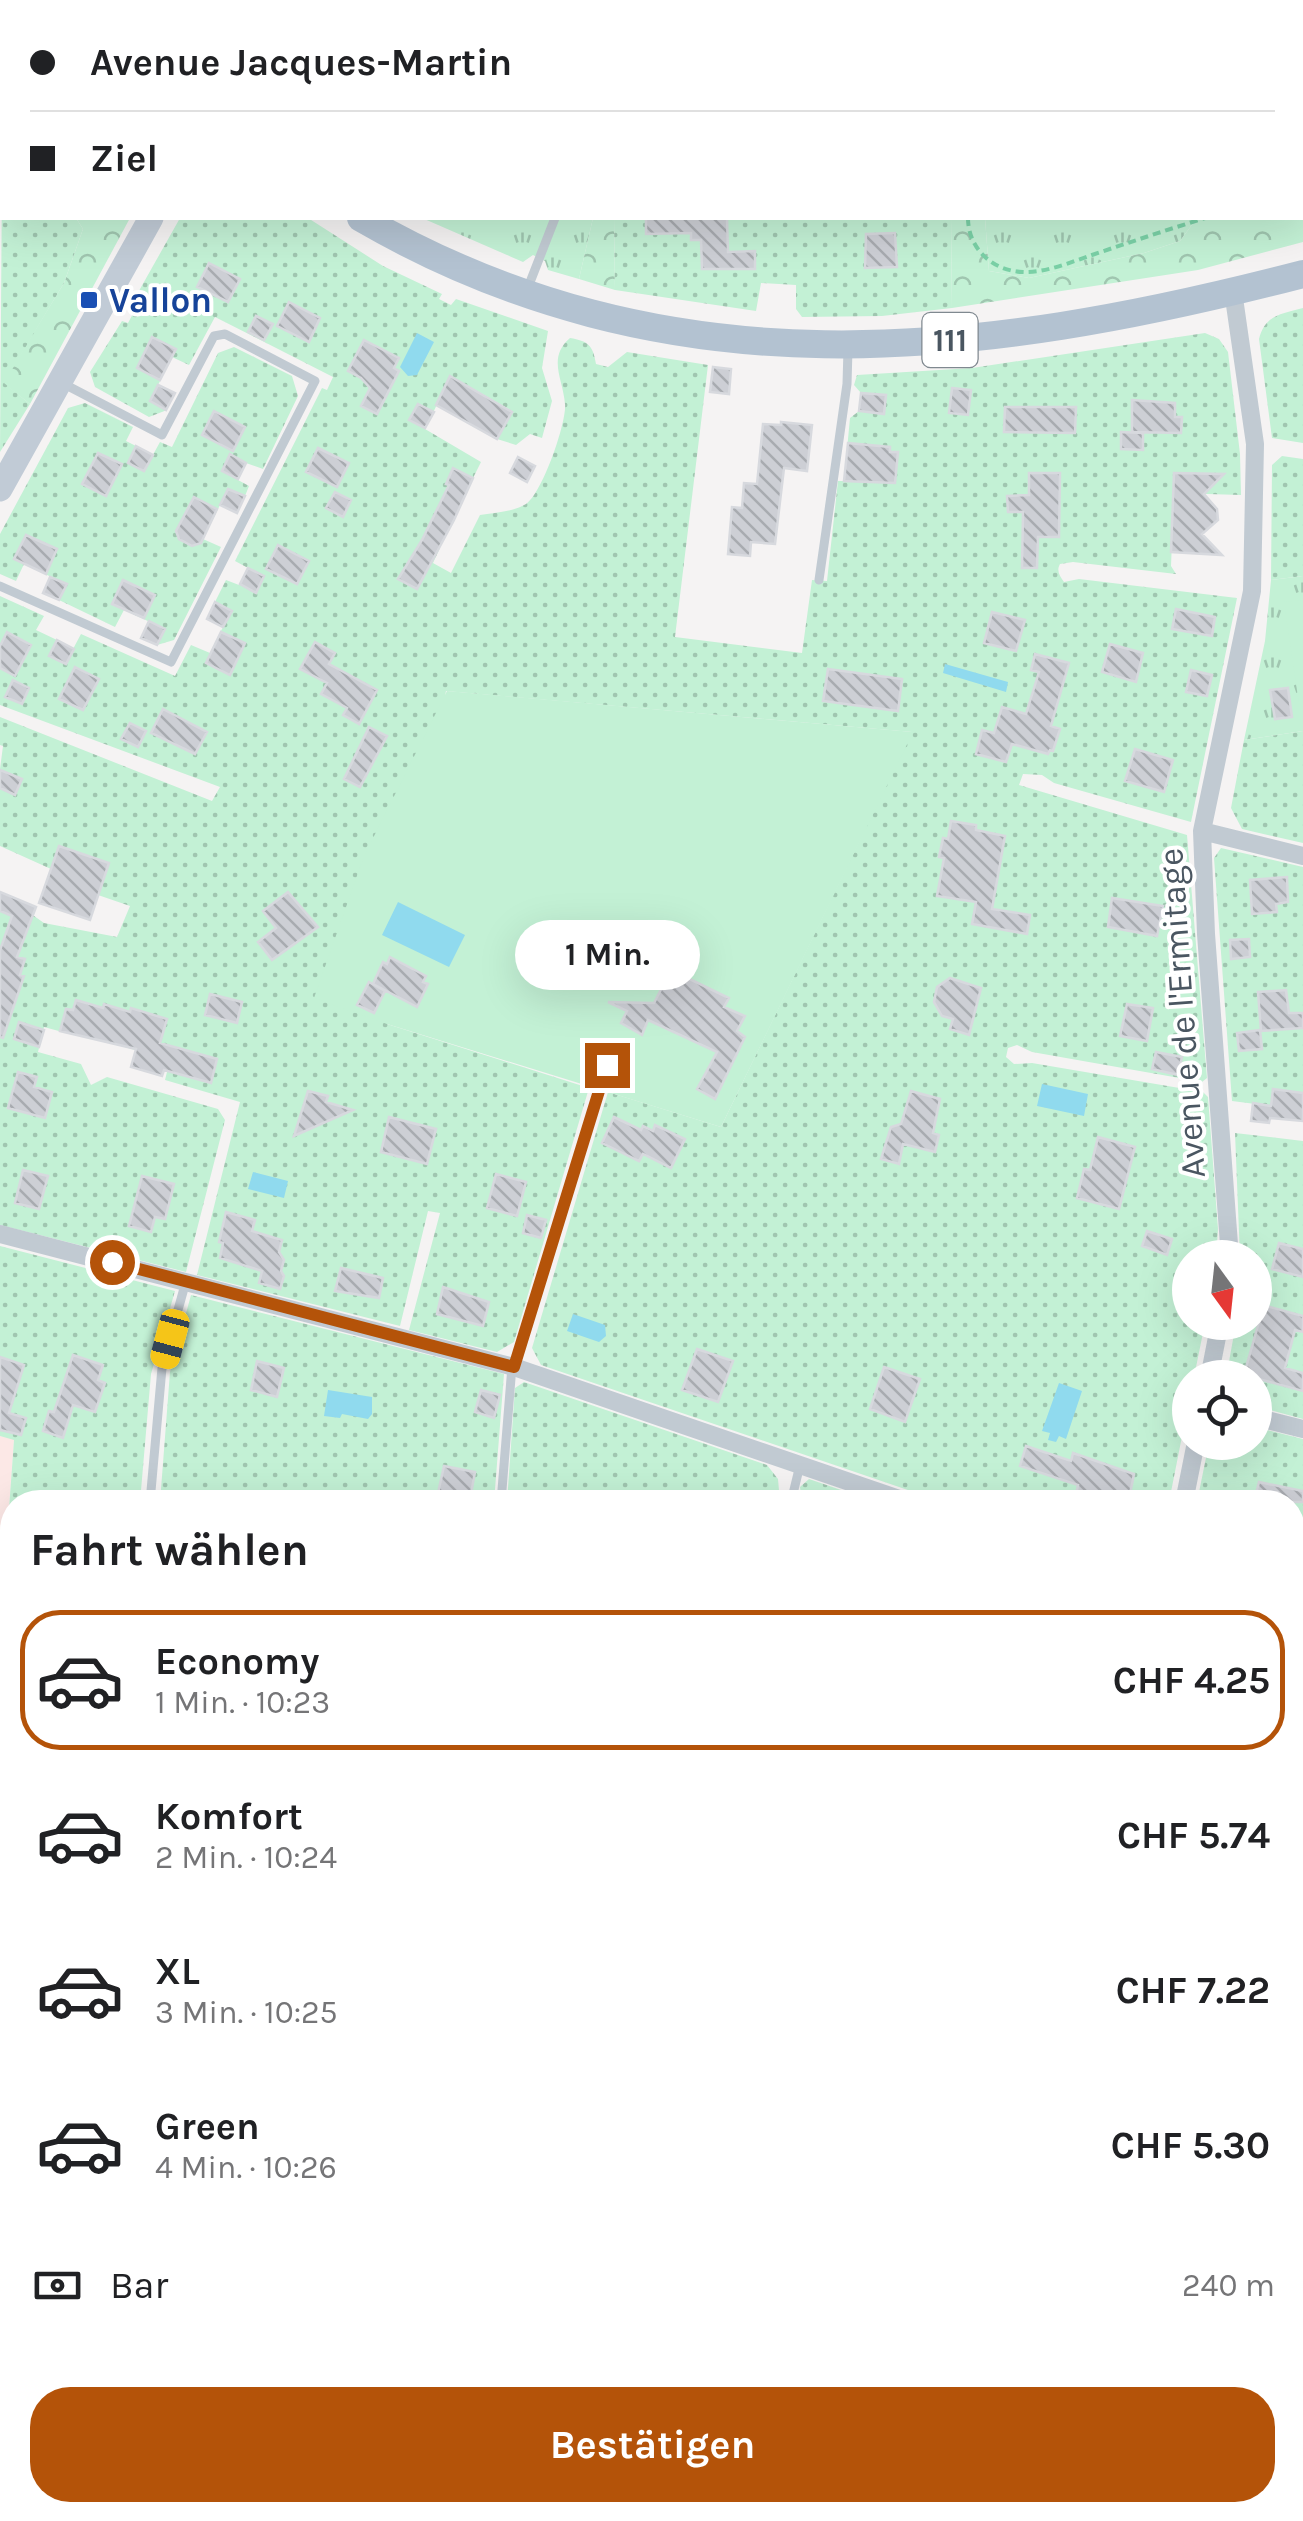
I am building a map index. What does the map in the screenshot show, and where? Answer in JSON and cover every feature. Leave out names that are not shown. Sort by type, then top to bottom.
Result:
[{"type":"main road","points":[[0,489],[150,220]]},
{"type":"main road","name":"111","points":[[366,220],[438,258],[526,292],[614,319],[716,338],[848,346],[987,336],[1068,325],[1303,274]]},
{"type":"street","name":"Avenue de l'Ermitage","points":[[1229,1240],[1202,832],[1252,591],[1255,444],[1233,291]]},
{"type":"street","points":[[1202,832],[1303,856]]},
{"type":"street","points":[[0,1234],[513,1366],[873,1490]]},
{"type":"street","points":[[1272,1421],[1303,1429]]},
{"type":"street","points":[[1186,1490],[1192,1460]]},
{"type":"lane","points":[[526,292],[554,220]]},
{"type":"lane","points":[[0,586],[171,662],[315,381],[225,334],[214,336],[162,435],[62,382]]},
{"type":"lane","points":[[819,580],[847,384],[848,346]]},
{"type":"lane","points":[[502,1490],[513,1366],[607,1065]]},
{"type":"lane","points":[[151,1490],[162,1368],[186,1281]]},
{"type":"lane","points":[[794,1490],[800,1465]]},
{"type":"path","points":[[968,220],[971,239],[982,256],[996,265],[1025,273],[1199,220]]},
{"type":"shaded area","points":[[0,1436],[14,1439],[10,1490],[0,1490]]},
{"type":"green space","points":[[2,220],[77,220],[83,229],[64,283],[4,383],[30,404],[0,452]]},
{"type":"green space","points":[[77,220],[129,220],[30,404],[3,383],[64,283],[83,229]]},
{"type":"green space","points":[[179,220],[311,220],[383,266],[442,294],[439,299],[451,305],[456,299],[548,331],[542,368],[552,401],[542,438],[530,434],[516,445],[497,439],[512,411],[451,376],[425,429],[481,462],[473,478],[453,469],[422,539],[440,548],[433,563],[451,573],[480,515],[521,507],[539,487],[565,413],[558,361],[570,338],[589,345],[596,364],[608,367],[627,352],[708,365],[675,637],[802,653],[812,580],[827,581],[838,481],[844,481],[850,418],[859,411],[861,393],[854,385],[857,375],[972,368],[1205,333],[1219,339],[1228,352],[1241,495],[1174,493],[1171,566],[1176,574],[1073,562],[1060,564],[1058,569],[1064,582],[1079,579],[1237,598],[1191,822],[1054,783],[1042,775],[1023,774],[1019,785],[1187,835],[1207,1078],[1202,1082],[1032,1052],[1017,1045],[1008,1048],[1006,1057],[1014,1064],[1032,1063],[1203,1092],[1208,1097],[1217,1240],[1172,1240],[1172,1340],[1202,1340],[1197,1360],[1172,1360],[1172,1460],[1177,1460],[1171,1490],[908,1490],[541,1365],[532,1348],[608,1092],[721,1127],[912,732],[446,691],[387,1024],[589,1088],[514,1342],[497,1352],[409,1330],[440,1213],[428,1211],[400,1326],[197,1275],[240,1102],[165,1080],[170,1060],[121,1046],[130,1012],[104,1004],[103,1008],[76,1000],[66,1033],[44,1027],[38,1052],[81,1064],[91,1085],[107,1077],[218,1109],[225,1120],[186,1272],[0,1225],[0,892],[44,923],[117,937],[130,906],[98,895],[108,863],[59,846],[51,869],[0,846],[0,782],[4,772],[0,769],[0,717],[212,801],[220,787],[0,705],[0,596],[44,616],[36,630],[57,640],[50,656],[65,664],[81,634],[175,676],[191,645],[210,653],[231,611],[215,602],[226,580],[239,585],[248,568],[235,561],[322,388],[327,390],[333,377],[215,317],[189,365],[172,357],[150,401],[167,410],[149,417],[95,387],[90,372],[122,321],[128,323],[136,308],[131,305]]},
{"type":"green space","points":[[427,220],[593,220],[579,279],[548,270],[545,261],[533,255],[523,262]]},
{"type":"green space","points":[[593,220],[614,220],[615,290],[579,279]]},
{"type":"green space","points":[[614,220],[951,220],[952,308],[882,316],[802,317],[796,309],[796,285],[761,283],[756,311],[615,290]]},
{"type":"green space","points":[[951,220],[985,220],[989,271],[1029,278],[1144,253],[1180,241],[1196,220],[1303,220],[1303,242],[1198,270],[952,308]]},
{"type":"green space","points":[[985,220],[1196,220],[1180,241],[1144,253],[1029,278],[989,271]]},
{"type":"green space","points":[[1303,308],[1303,443],[1272,438],[1259,339],[1270,320]]},
{"type":"green space","points":[[234,347],[292,376],[298,396],[263,469],[246,463],[238,480],[249,486],[245,496],[228,489],[203,539],[221,547],[174,640],[157,645],[165,629],[124,610],[115,627],[59,600],[66,584],[24,564],[16,581],[0,574],[0,534],[68,408],[85,403],[133,427],[126,441],[136,446],[129,463],[144,471],[160,442],[172,447],[218,353]]},
{"type":"green space","points":[[1282,456],[1303,459],[1303,576],[1271,580],[1272,465]]},
{"type":"green space","points":[[1303,576],[1303,731],[1244,740],[1265,641],[1271,580]]},
{"type":"green space","points":[[1303,600],[1303,711],[1300,711],[1284,602]]},
{"type":"green space","points":[[447,691],[913,732],[721,1127],[314,998],[364,856]]},
{"type":"green space","points":[[1303,731],[1303,843],[1242,829],[1231,808],[1244,740]]},
{"type":"green space","points":[[1221,848],[1303,867],[1303,1093],[1273,1089],[1271,1106],[1232,1101],[1214,858]]},
{"type":"green space","points":[[1235,1133],[1303,1141],[1303,1419],[1272,1411],[1272,1360],[1229,1360],[1233,1340],[1272,1340],[1272,1240],[1239,1240]]},
{"type":"green space","points":[[0,1246],[175,1291],[151,1374],[141,1490],[10,1490],[14,1440],[0,1436]]},
{"type":"green space","points":[[191,1295],[504,1374],[495,1490],[161,1490],[170,1372]]},
{"type":"green space","points":[[524,1382],[767,1465],[778,1479],[779,1490],[508,1490],[515,1388]]},
{"type":"green space","points":[[1272,1431],[1303,1439],[1303,1490],[1199,1490],[1206,1460],[1272,1460]]},
{"type":"green space","points":[[809,1479],[841,1490],[800,1490]]},
{"type":"water","points":[[417,333],[434,342],[417,375],[408,376],[400,367]]},
{"type":"water","points":[[945,664],[1008,682],[1006,692],[943,673]]},
{"type":"water","points":[[398,902],[465,935],[449,967],[382,935]]},
{"type":"water","points":[[1042,1084],[1088,1094],[1084,1116],[1037,1106]]},
{"type":"water","points":[[253,1172],[288,1181],[284,1198],[248,1189]]},
{"type":"water","points":[[573,1314],[605,1325],[606,1336],[599,1342],[567,1331]]},
{"type":"water","points":[[1059,1383],[1082,1391],[1066,1439],[1059,1436],[1056,1442],[1048,1440],[1050,1433],[1042,1431]]},
{"type":"water","points":[[328,1390],[372,1397],[372,1414],[368,1419],[342,1414],[340,1418],[324,1416]]},
{"type":"building","points":[[646,220],[727,220],[728,252],[755,251],[755,269],[702,269],[701,240],[691,240],[691,233],[646,234]]},
{"type":"building","points":[[895,233],[897,267],[865,268],[866,234]]},
{"type":"building","points":[[209,263],[240,279],[228,302],[197,287]]},
{"type":"building","points":[[289,302],[320,318],[309,342],[277,326]]},
{"type":"building","points":[[256,316],[273,324],[264,340],[248,332]]},
{"type":"building","points":[[152,337],[176,349],[160,380],[137,368]]},
{"type":"building","points":[[364,340],[399,358],[394,368],[399,371],[377,414],[361,406],[370,388],[348,371]]},
{"type":"building","points":[[713,367],[731,369],[729,394],[710,392]]},
{"type":"building","points":[[450,376],[512,412],[497,439],[436,405]]},
{"type":"building","points":[[158,385],[175,393],[166,410],[150,401]]},
{"type":"building","points":[[952,388],[971,390],[968,415],[949,413]]},
{"type":"building","points":[[861,393],[886,395],[884,414],[859,411]]},
{"type":"building","points":[[1132,400],[1175,403],[1175,417],[1182,417],[1181,433],[1132,432]]},
{"type":"building","points":[[418,404],[434,412],[425,428],[409,420]]},
{"type":"building","points":[[1005,407],[1076,407],[1075,433],[1004,432]]},
{"type":"building","points":[[214,411],[245,427],[233,451],[202,435]]},
{"type":"building","points":[[763,424],[812,425],[807,471],[784,468],[775,544],[751,542],[750,556],[728,554],[732,507],[742,508],[744,483],[757,484]]},
{"type":"building","points":[[1121,432],[1143,433],[1143,450],[1121,449]]},
{"type":"building","points":[[848,443],[890,447],[890,452],[898,452],[895,483],[844,481]]},
{"type":"building","points":[[136,446],[153,455],[144,471],[128,463]]},
{"type":"building","points":[[318,448],[349,463],[337,487],[306,472]]},
{"type":"building","points":[[98,453],[122,464],[106,496],[82,484]]},
{"type":"building","points":[[230,454],[246,463],[238,479],[222,471]]},
{"type":"building","points":[[518,457],[535,466],[527,482],[510,473]]},
{"type":"building","points":[[453,468],[473,478],[417,589],[398,579],[422,540],[449,485],[446,484]]},
{"type":"building","points":[[1029,473],[1060,473],[1059,537],[1038,537],[1037,568],[1022,568],[1023,512],[1008,512],[1007,496],[1029,495]]},
{"type":"building","points":[[1174,473],[1224,474],[1204,494],[1217,509],[1218,520],[1202,534],[1222,555],[1171,552]]},
{"type":"building","points":[[228,489],[245,496],[237,513],[220,505]]},
{"type":"building","points":[[335,492],[351,500],[343,517],[326,508]]},
{"type":"building","points":[[194,497],[217,509],[201,543],[192,546],[179,539],[176,531]]},
{"type":"building","points":[[26,535],[57,549],[46,574],[14,559]]},
{"type":"building","points":[[278,545],[309,561],[297,584],[266,569]]},
{"type":"building","points":[[248,568],[264,576],[256,593],[240,584]]},
{"type":"building","points":[[50,577],[67,584],[59,600],[43,593]]},
{"type":"building","points":[[123,580],[155,595],[144,618],[112,604]]},
{"type":"building","points":[[215,602],[232,611],[223,627],[207,619]]},
{"type":"building","points":[[1176,609],[1215,617],[1212,636],[1172,629]]},
{"type":"building","points":[[992,612],[1025,620],[1016,651],[984,643]]},
{"type":"building","points":[[149,621],[165,629],[157,645],[141,638]]},
{"type":"building","points":[[7,632],[31,645],[15,676],[0,668],[0,646]]},
{"type":"building","points":[[221,632],[245,643],[230,675],[206,663]]},
{"type":"building","points":[[57,640],[74,649],[66,664],[49,656]]},
{"type":"building","points":[[315,642],[335,653],[329,664],[377,690],[359,724],[343,715],[347,708],[321,694],[327,683],[300,669]]},
{"type":"building","points":[[1110,644],[1143,653],[1136,682],[1102,672]]},
{"type":"building","points":[[1035,654],[1069,663],[1051,726],[1060,729],[1053,751],[1048,754],[1012,744],[1006,762],[976,754],[982,730],[994,733],[1002,707],[1026,714],[1039,672],[1031,670]]},
{"type":"building","points":[[75,667],[99,679],[83,710],[59,699]]},
{"type":"building","points":[[828,669],[902,679],[898,711],[823,701]]},
{"type":"building","points":[[1191,670],[1212,675],[1207,696],[1186,692]]},
{"type":"building","points":[[13,680],[29,688],[22,704],[5,697]]},
{"type":"building","points":[[1288,688],[1292,717],[1275,719],[1270,690]]},
{"type":"building","points":[[163,709],[207,732],[195,754],[151,733]]},
{"type":"building","points":[[130,723],[146,731],[138,747],[121,739]]},
{"type":"building","points":[[369,727],[387,736],[360,787],[344,779]]},
{"type":"building","points":[[1135,749],[1173,760],[1164,792],[1125,781]]},
{"type":"building","points":[[0,770],[22,779],[15,795],[0,788]]},
{"type":"building","points":[[951,821],[1005,836],[992,909],[1030,915],[1027,934],[972,924],[976,902],[937,896],[944,858],[939,857]]},
{"type":"building","points":[[59,846],[109,863],[90,920],[39,903]]},
{"type":"building","points":[[1287,877],[1288,902],[1276,904],[1277,912],[1252,914],[1250,880]]},
{"type":"building","points":[[0,892],[36,907],[17,957],[25,959],[20,975],[24,976],[3,1038],[0,950],[12,916],[0,911]]},
{"type":"building","points":[[288,892],[318,927],[272,960],[258,942],[276,928],[263,911]]},
{"type":"building","points":[[1112,898],[1163,906],[1157,936],[1108,927]]},
{"type":"building","points":[[1249,939],[1250,957],[1231,959],[1230,940]]},
{"type":"building","points":[[390,957],[426,976],[423,982],[428,984],[417,1007],[373,984],[383,962],[387,964]]},
{"type":"building","points":[[671,970],[729,998],[724,1007],[745,1016],[737,1031],[745,1037],[715,1099],[697,1089],[717,1052],[648,1020],[642,1035],[621,1023],[627,1011],[608,1002],[654,1003]]},
{"type":"building","points":[[950,978],[981,988],[969,1035],[950,1029],[953,1019],[942,1016],[934,1002],[937,987]]},
{"type":"building","points":[[369,982],[385,991],[374,1013],[357,1005]]},
{"type":"building","points":[[1286,990],[1289,1013],[1303,1013],[1303,1028],[1261,1031],[1258,992]]},
{"type":"building","points":[[210,994],[242,1002],[237,1023],[205,1015]]},
{"type":"building","points":[[76,1000],[130,1012],[131,1008],[167,1019],[160,1043],[217,1059],[211,1083],[164,1070],[162,1076],[131,1067],[136,1049],[60,1031],[66,1009],[73,1010]]},
{"type":"building","points":[[1127,1004],[1153,1008],[1147,1041],[1120,1036]]},
{"type":"building","points":[[19,1022],[44,1030],[39,1047],[14,1039]]},
{"type":"building","points":[[1260,1030],[1262,1049],[1239,1051],[1237,1033]]},
{"type":"building","points":[[1156,1052],[1182,1057],[1178,1075],[1152,1069]]},
{"type":"building","points":[[18,1072],[37,1077],[34,1087],[52,1092],[45,1118],[8,1108]]},
{"type":"building","points":[[1273,1089],[1303,1093],[1303,1121],[1251,1121],[1253,1103],[1271,1106]]},
{"type":"building","points":[[308,1091],[328,1096],[326,1102],[353,1110],[294,1136]]},
{"type":"building","points":[[911,1091],[940,1099],[933,1133],[939,1135],[935,1152],[903,1144],[899,1164],[881,1159],[891,1127],[901,1124]]},
{"type":"building","points":[[389,1117],[436,1129],[427,1164],[381,1152]]},
{"type":"building","points":[[614,1117],[641,1130],[643,1126],[653,1131],[655,1125],[685,1139],[671,1168],[643,1154],[639,1161],[602,1143]]},
{"type":"building","points":[[1098,1137],[1135,1147],[1119,1209],[1077,1198],[1084,1169],[1090,1170]]},
{"type":"building","points":[[23,1170],[48,1176],[39,1209],[15,1203]]},
{"type":"building","points":[[496,1174],[526,1182],[517,1216],[487,1208]]},
{"type":"building","points":[[142,1176],[174,1184],[165,1219],[155,1217],[151,1232],[129,1226]]},
{"type":"building","points":[[226,1212],[255,1220],[252,1231],[282,1240],[279,1252],[284,1260],[284,1276],[280,1289],[259,1283],[262,1271],[220,1258],[223,1243],[219,1242]]},
{"type":"building","points":[[527,1215],[546,1220],[541,1238],[523,1233]]},
{"type":"building","points":[[1147,1231],[1172,1239],[1167,1255],[1142,1246]]},
{"type":"building","points":[[1279,1243],[1303,1249],[1303,1277],[1272,1269]]},
{"type":"building","points":[[341,1268],[383,1278],[379,1298],[335,1291]]},
{"type":"building","points":[[443,1287],[489,1302],[483,1326],[437,1314]]},
{"type":"building","points":[[1272,1308],[1303,1316],[1303,1332],[1295,1330],[1285,1368],[1303,1373],[1303,1391],[1272,1383],[1272,1360],[1248,1360],[1254,1340],[1272,1340]]},
{"type":"building","points":[[697,1349],[733,1361],[718,1402],[682,1390]]},
{"type":"building","points":[[73,1355],[103,1365],[98,1380],[105,1383],[95,1412],[73,1405],[63,1438],[43,1431],[49,1411],[54,1412]]},
{"type":"building","points":[[0,1357],[24,1365],[9,1413],[26,1418],[21,1435],[0,1430]]},
{"type":"building","points":[[257,1361],[284,1368],[277,1397],[251,1390]]},
{"type":"building","points":[[884,1367],[920,1379],[905,1422],[870,1409]]},
{"type":"building","points":[[481,1390],[500,1395],[494,1418],[475,1412]]},
{"type":"building","points":[[1026,1446],[1071,1461],[1073,1453],[1134,1474],[1131,1490],[1077,1490],[1078,1485],[1020,1466]]},
{"type":"building","points":[[444,1466],[475,1472],[472,1490],[439,1490]]},
{"type":"building","points":[[1259,1482],[1298,1490],[1257,1490]]},
{"type":"place","name":"Vallon","points":[[89,300]]},
{"type":"route","points":[[112,1262],[514,1367],[607,1065]]}]
